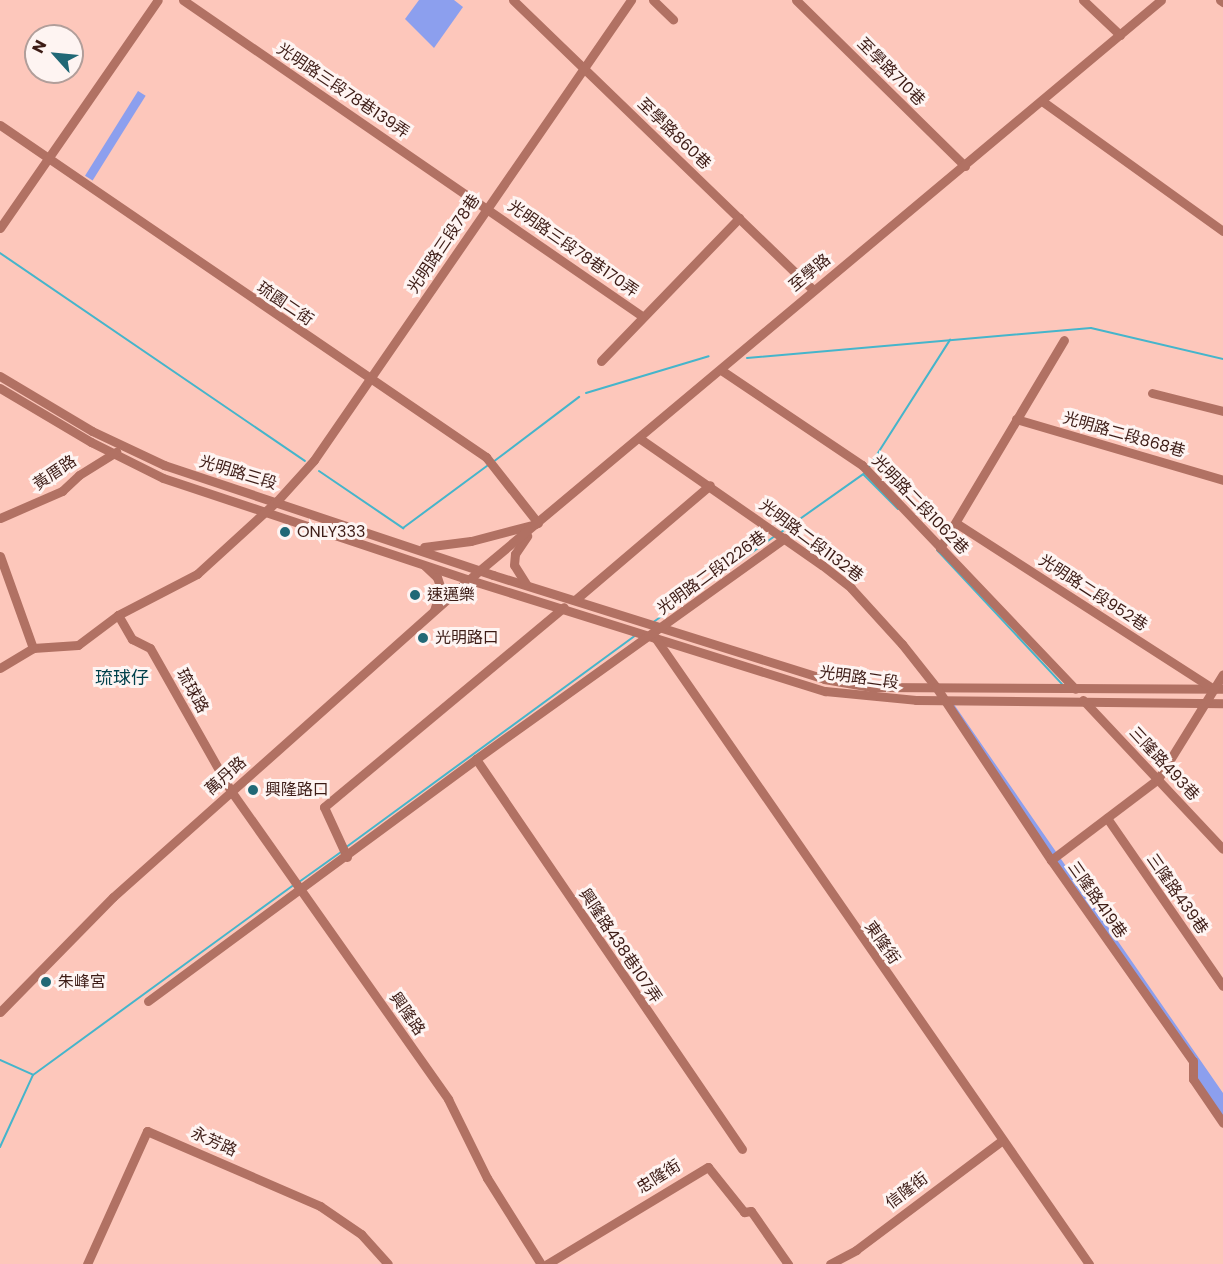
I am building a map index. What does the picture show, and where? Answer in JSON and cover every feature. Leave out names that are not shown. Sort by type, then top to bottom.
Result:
[{"type":"street","points":[[0,228],[158,0]]},
{"type":"street","name":"光明路三段78巷139弄","points":[[183,0],[487,208]]},
{"type":"street","name":"至學路860巷","points":[[513,0],[813,290]]},
{"type":"street","name":"光明路三段78巷","points":[[277,501],[314,460],[631,0]]},
{"type":"street","points":[[653,0],[673,20]]},
{"type":"street","name":"至學路710巷","points":[[796,0],[965,166]]},
{"type":"street","points":[[1083,0],[1120,35]]},
{"type":"street","name":"至學路","points":[[480,570],[721,370],[813,290],[965,166],[1158,1]]},
{"type":"street","points":[[1042,101],[1223,231]]},
{"type":"street","name":"琉園二街","points":[[0,125],[486,458],[494,465],[538,523]]},
{"type":"street","name":"光明路三段78巷170弄","points":[[487,208],[642,316]]},
{"type":"street","points":[[601,361],[739,218]]},
{"type":"street","points":[[940,548],[1064,340]]},
{"type":"street","name":"光明路二段1062巷","points":[[721,370],[862,465],[1075,689]]},
{"type":"street","name":"光明路三段","points":[[0,376],[118,449],[142,470],[470,580]]},
{"type":"street","name":"光明路三段","points":[[0,388],[118,449],[417,547],[480,570]]},
{"type":"street","points":[[1152,393],[1223,411]]},
{"type":"street","name":"光明路二段868巷","points":[[1016,419],[1223,480]]},
{"type":"street","name":"光明路二段1132巷","points":[[639,438],[785,538],[851,588],[941,694]]},
{"type":"street","name":"黃厝路","points":[[0,518],[62,491],[79,475],[118,449]]},
{"type":"street","points":[[575,600],[710,485]]},
{"type":"street","points":[[0,668],[33,648],[78,645],[118,615],[197,574],[277,501]]},
{"type":"street","points":[[417,547],[443,547],[538,523]]},
{"type":"street","points":[[528,586],[517,574],[515,554],[538,523]]},
{"type":"street","name":"光明路二段952巷","points":[[956,523],[1213,694]]},
{"type":"street","name":"光明路二段1226巷","points":[[148,1001],[298,886],[785,538]]},
{"type":"street","points":[[0,556],[33,648]]},
{"type":"street","points":[[415,560],[437,578],[441,589],[432,615]]},
{"type":"street","name":"光明路二段","points":[[480,570],[575,600],[655,632],[825,691],[864,697],[1075,689],[1213,694],[1223,703]]},
{"type":"street","name":"萬丹路","points":[[0,1012],[113,897],[480,570]]},
{"type":"street","name":"光明路二段","points":[[470,580],[824,679],[871,687],[941,694],[1083,700],[1213,694]]},
{"type":"street","points":[[345,852],[324,807],[564,608]]},
{"type":"street","name":"琉球路","points":[[118,615],[132,639],[150,648],[231,791]]},
{"type":"street","name":"東隆街","points":[[655,632],[1001,1141],[1089,1264]]},
{"type":"street","points":[[1051,860],[1156,781],[1213,694],[1223,674]]},
{"type":"street","name":"三隆路419巷","points":[[941,694],[1051,860],[1193,1061],[1193,1078],[1223,1123]]},
{"type":"street","name":"三隆路493巷","points":[[1083,700],[1156,781],[1223,849]]},
{"type":"street","name":"興隆路438巷107弄","points":[[476,759],[742,1149]]},
{"type":"street","name":"興隆路","points":[[231,791],[448,1099],[486,1178],[541,1264]]},
{"type":"street","name":"三隆路439巷","points":[[1107,818],[1223,986]]},
{"type":"street","points":[[0,993],[8,1002]]},
{"type":"street","name":"永芳路","points":[[87,1264],[147,1131],[320,1206],[361,1234],[388,1264]]},
{"type":"street","name":"信隆街","points":[[830,1264],[856,1250],[1001,1141]]},
{"type":"street","name":"忠隆街","points":[[548,1264],[708,1167],[744,1212],[751,1210],[788,1264]]},
{"type":"shaded area","points":[[419,0],[454,0],[463,7],[434,48],[405,19]]},
{"type":"shaded area","points":[[138,91],[146,96],[93,181],[85,176]]},
{"type":"shaded area","points":[[945,700],[951,700],[1223,1093],[1223,1123],[1193,1079],[1193,1061]]},
{"type":"waterway","points":[[0,253],[305,461]]},
{"type":"waterway","points":[[747,358],[1091,328],[1223,359]]},
{"type":"waterway","points":[[869,467],[950,340]]},
{"type":"waterway","points":[[586,393],[709,356]]},
{"type":"waterway","points":[[493,462],[579,397]]},
{"type":"waterway","points":[[319,471],[403,528],[488,465]]},
{"type":"waterway","points":[[780,533],[866,472]]},
{"type":"waterway","points":[[864,475],[898,509]]},
{"type":"waterway","points":[[652,623],[775,536]]},
{"type":"waterway","points":[[937,550],[1062,684]]},
{"type":"waterway","points":[[345,848],[636,635]]},
{"type":"waterway","points":[[299,882],[341,852]]},
{"type":"waterway","points":[[0,1147],[33,1075],[294,885]]},
{"type":"waterway","points":[[0,1060],[33,1075]]},
{"type":"place","name":"ONLY333","points":[[285,532]]},
{"type":"place","name":"速邁樂","points":[[415,595]]},
{"type":"place","name":"光明路口","points":[[423,638]]},
{"type":"place","name":"興隆路口","points":[[253,790]]},
{"type":"place","name":"朱峰宮","points":[[46,982]]},
{"type":"district","name":"琉球仔","points":[[122,678]]}]
